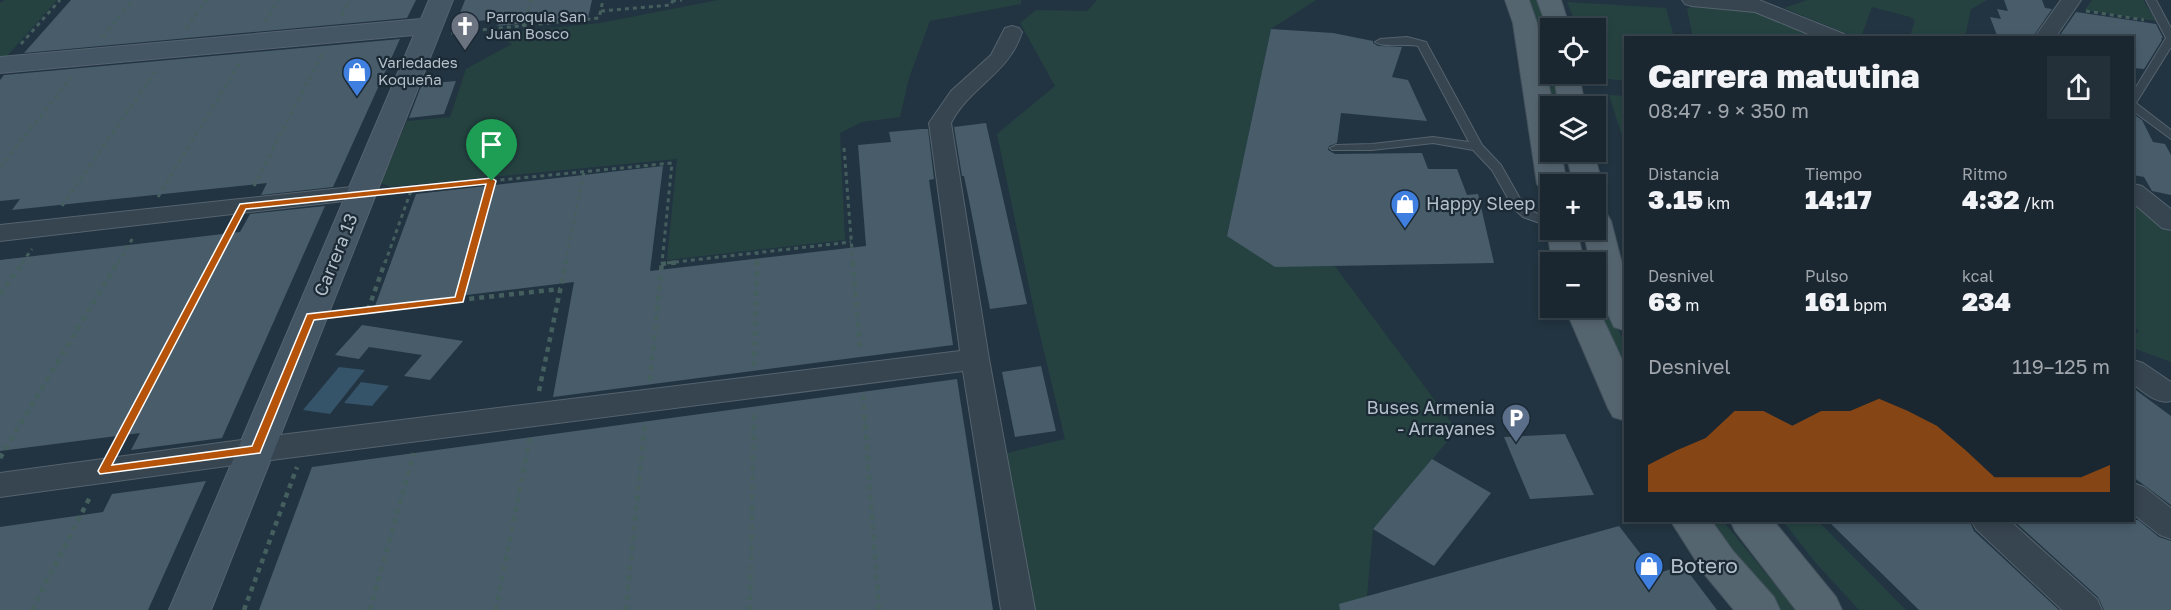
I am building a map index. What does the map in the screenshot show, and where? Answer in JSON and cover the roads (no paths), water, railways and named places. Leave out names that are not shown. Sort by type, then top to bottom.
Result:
[{"type":"main road","points":[[1516,0],[1525,23],[1550,174]]},
{"type":"main road","points":[[1549,0],[1554,18]]},
{"type":"main road","points":[[1601,240],[1612,288],[1624,315]]},
{"type":"main road","points":[[1586,318],[1624,403]]},
{"type":"main road","points":[[1690,522],[1719,563],[1759,610]]},
{"type":"main road","points":[[1751,522],[1821,610]]},
{"type":"street","points":[[1692,0],[1757,3],[1832,36]]},
{"type":"street","points":[[2045,36],[2069,4]]},
{"type":"street","points":[[1,64],[333,34],[432,20]]},
{"type":"street","name":"Carrera 13","points":[[190,610],[432,20]]},
{"type":"street","points":[[1012,32],[999,62],[964,90],[951,104],[939,123],[975,359],[1018,610]]},
{"type":"street","points":[[2134,192],[2171,222]]},
{"type":"street","points":[[0,233],[361,194]]},
{"type":"street","points":[[0,485],[256,450],[975,359]]},
{"type":"street","points":[[2134,371],[2164,392]]},
{"type":"street","points":[[2134,497],[2171,526]]},
{"type":"street","points":[[1989,522],[2085,610]]},
{"type":"lane","points":[[2134,99],[2170,44],[2163,23],[2151,0]]},
{"type":"lane","points":[[1380,42],[1399,40],[1422,44],[1477,147],[1497,168],[1518,206],[1527,214],[1540,219]]},
{"type":"lane","points":[[2134,107],[2171,136]]},
{"type":"lane","points":[[1336,148],[1433,141],[1477,147]]},
{"type":"water","points":[[339,367],[365,370],[330,414],[303,410]]},
{"type":"water","points":[[361,382],[389,386],[372,406],[344,403]]},
{"type":"place","name":"Parroquia San Juan Bosco","points":[[465,52]]},
{"type":"place","name":"Variedades Koqueña","points":[[357,98]]},
{"type":"place","name":"Happy Sleep","points":[[1405,230]]},
{"type":"place","name":"Buses Armenia - Arrayanes","points":[[1516,444]]},
{"type":"place","name":"Botero","points":[[1649,592]]}]
